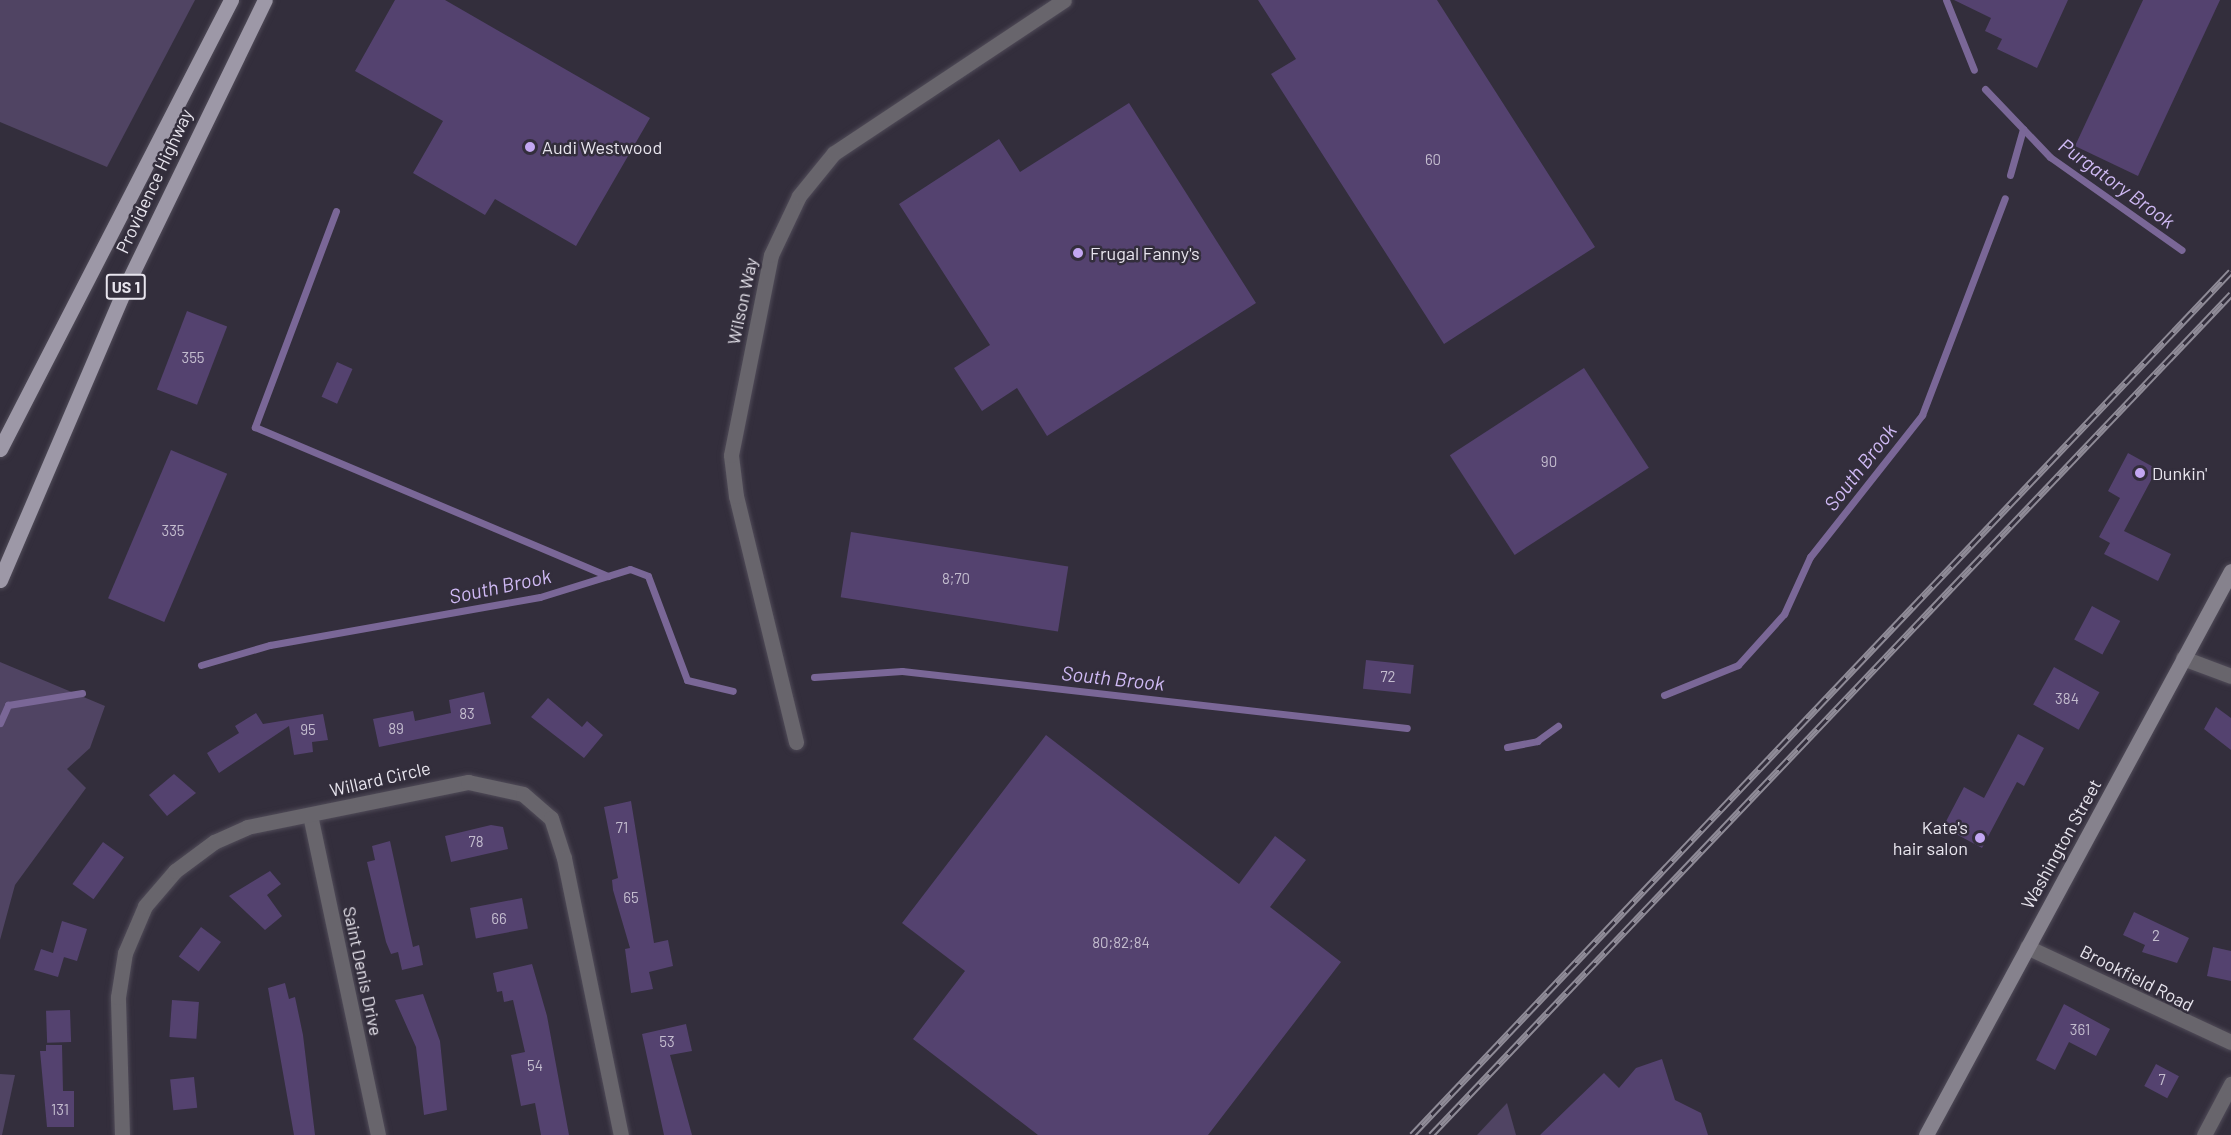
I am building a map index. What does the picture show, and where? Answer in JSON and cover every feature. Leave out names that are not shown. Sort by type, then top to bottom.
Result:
[{"type":"main road","name":"Providence Highway","points":[[0,449],[231,0]]},
{"type":"main road","name":"Providence Highway","points":[[0,580],[124,290],[265,0]]},
{"type":"main road","name":"Washington Street","points":[[1926,1135],[2231,571]]},
{"type":"street","name":"Wilson Way","points":[[796,742],[736,496],[731,455],[771,255],[799,196],[834,153],[1064,0]]},
{"type":"street","points":[[2183,658],[2231,676]]},
{"type":"street","name":"Willard Circle","points":[[122,1135],[118,997],[125,953],[145,906],[175,871],[214,842],[247,827],[468,782],[495,784],[543,805],[564,858],[621,1135]]},
{"type":"street","name":"Saint Denis Drive","points":[[310,815],[378,1135]]},
{"type":"street","name":"Brookfield Road","points":[[2027,946],[2231,1042]]},
{"type":"street","points":[[2204,1135],[2231,1083]]},
{"type":"shaded area","points":[[0,0],[195,0],[107,167],[0,122]]},
{"type":"shaded area","points":[[0,662],[105,706],[90,748],[67,769],[86,788],[15,885],[0,940]]},
{"type":"shaded area","points":[[0,1074],[15,1075],[2,1135],[0,1135]]},
{"type":"shaded area","points":[[1507,1103],[1516,1135],[1477,1135]]},
{"type":"building","name":"Audi Westwood","points":[[395,0],[445,0],[650,118],[576,246],[495,199],[485,215],[413,173],[443,121],[355,71]]},
{"type":"building","points":[[1258,0],[1437,0],[1595,247],[1444,344],[1271,74],[1296,59]]},
{"type":"building","points":[[1954,0],[2068,0],[2037,68],[1997,49],[2002,39],[1985,31],[1991,18]]},
{"type":"building","points":[[2143,0],[2220,0],[2138,176],[2075,146]]},
{"type":"building","name":"Frugal Fanny's","points":[[1129,103],[1256,303],[1047,436],[1017,388],[982,411],[954,368],[990,345],[899,204],[999,139],[1020,172]]},
{"type":"building","points":[[187,311],[227,326],[197,405],[157,389]]},
{"type":"building","points":[[337,362],[353,369],[337,404],[322,397]]},
{"type":"building","points":[[1584,368],[1649,468],[1515,555],[1450,455]]},
{"type":"building","points":[[171,450],[227,474],[164,622],[108,598]]},
{"type":"building","points":[[2128,453],[2157,469],[2124,531],[2171,554],[2158,581],[2104,554],[2110,543],[2099,537],[2120,498],[2108,491]]},
{"type":"building","points":[[851,532],[1068,566],[1058,632],[841,597]]},
{"type":"building","points":[[2092,606],[2120,621],[2102,655],[2074,640]]},
{"type":"building","points":[[1366,660],[1414,665],[1411,694],[1363,689]]},
{"type":"building","points":[[2054,667],[2099,692],[2079,730],[2033,705]]},
{"type":"building","points":[[484,692],[491,724],[379,747],[373,719],[413,711],[415,721],[451,713],[449,700]]},
{"type":"building","points":[[548,698],[582,727],[587,721],[603,735],[584,758],[531,717]]},
{"type":"building","points":[[2216,707],[2231,718],[2231,750],[2204,729]]},
{"type":"building","points":[[256,713],[263,724],[323,714],[328,740],[312,742],[313,752],[294,755],[289,726],[219,773],[207,753],[239,733],[235,726]]},
{"type":"building","points":[[2018,734],[2044,748],[2024,786],[2017,782],[1982,848],[1943,827],[1964,787],[1984,798]]},
{"type":"building","points":[[1046,735],[1239,884],[1275,836],[1306,860],[1270,907],[1341,962],[1208,1135],[1038,1135],[913,1039],[965,971],[902,923]]},
{"type":"building","points":[[174,774],[196,793],[167,816],[149,795]]},
{"type":"building","points":[[631,801],[654,943],[668,940],[673,966],[649,972],[653,989],[631,993],[625,949],[630,948],[613,890],[612,880],[618,878],[604,807]]},
{"type":"building","points":[[491,825],[503,827],[508,849],[451,862],[445,836]]},
{"type":"building","points":[[390,841],[413,947],[419,945],[423,965],[402,970],[398,952],[391,954],[386,942],[367,862],[375,860],[372,846]]},
{"type":"building","points":[[103,842],[124,857],[93,899],[72,884]]},
{"type":"building","points":[[270,871],[281,884],[267,895],[282,916],[265,930],[229,896]]},
{"type":"building","points":[[522,898],[528,928],[476,939],[470,908]]},
{"type":"building","points":[[2134,912],[2189,938],[2177,963],[2142,952],[2145,945],[2123,935]]},
{"type":"building","points":[[62,921],[87,929],[77,961],[64,957],[58,977],[34,970],[41,949],[53,953]]},
{"type":"building","points":[[201,927],[221,942],[199,972],[179,957]]},
{"type":"building","points":[[2213,947],[2231,951],[2231,981],[2207,976]]},
{"type":"building","points":[[532,964],[547,1016],[569,1135],[541,1135],[535,1103],[521,1106],[511,1055],[525,1052],[513,1000],[504,1002],[502,991],[497,992],[493,973]]},
{"type":"building","points":[[285,983],[289,999],[295,997],[303,1035],[315,1135],[294,1135],[268,988]]},
{"type":"building","points":[[423,994],[440,1041],[447,1110],[424,1115],[416,1047],[395,1000]]},
{"type":"building","points":[[172,1000],[199,1002],[196,1039],[169,1037]]},
{"type":"building","points":[[2064,1004],[2110,1029],[2096,1056],[2069,1042],[2055,1070],[2036,1060]]},
{"type":"building","points":[[70,1010],[71,1042],[47,1043],[46,1011]]},
{"type":"building","points":[[686,1024],[692,1051],[670,1055],[692,1135],[664,1135],[642,1034]]},
{"type":"building","points":[[46,1045],[62,1045],[63,1091],[74,1091],[74,1127],[47,1127],[40,1051],[46,1051]]},
{"type":"building","points":[[1662,1059],[1675,1100],[1701,1113],[1708,1135],[1540,1135],[1604,1073],[1619,1088],[1636,1068]]},
{"type":"building","points":[[2156,1064],[2179,1076],[2167,1098],[2144,1086]]},
{"type":"building","points":[[194,1077],[197,1108],[173,1110],[170,1080]]},
{"type":"waterway","name":"Purgatory Brook","points":[[1946,0],[1974,70]]},
{"type":"waterway","name":"Purgatory Brook","points":[[1985,89],[2050,157],[2182,250]]},
{"type":"waterway","name":"South Brook","points":[[2010,175],[2023,129]]},
{"type":"waterway","name":"South Brook","points":[[1664,695],[1738,665],[1784,614],[1810,557],[1922,415],[2005,198]]},
{"type":"waterway","points":[[336,211],[255,427],[608,576]]},
{"type":"waterway","name":"South Brook","points":[[201,665],[270,645],[540,597],[630,569],[648,576],[687,680],[733,691]]},
{"type":"waterway","name":"South Brook","points":[[814,677],[902,671],[1407,728]]},
{"type":"waterway","name":"South Brook","points":[[0,723],[8,705],[82,693]]},
{"type":"waterway","name":"South Brook","points":[[1507,747],[1537,741],[1558,726]]},
{"type":"railway","points":[[1412,1135],[2231,271]]},
{"type":"railway","points":[[1431,1135],[2231,294]]},
{"type":"place","name":"Audi Westwood","points":[[530,147]]},
{"type":"place","name":"Frugal Fanny's","points":[[1078,253]]},
{"type":"place","name":"Dunkin'","points":[[2140,473]]},
{"type":"place","name":"Kate's hair salon","points":[[1980,838]]}]
